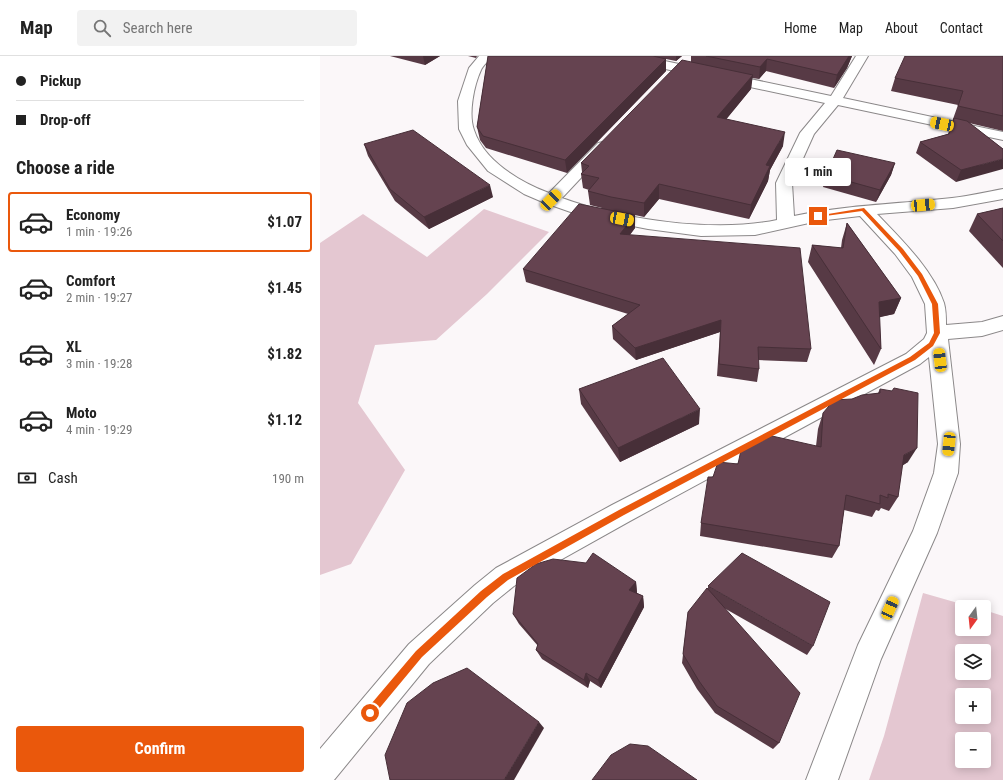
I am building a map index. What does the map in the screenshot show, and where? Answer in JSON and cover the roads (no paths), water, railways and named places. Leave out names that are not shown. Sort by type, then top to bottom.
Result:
[{"type":"street","points":[[486,56],[475,68],[466,101],[466,129],[474,145],[493,168],[530,191],[582,211],[648,224],[701,230],[755,230],[818,216],[864,210],[953,203],[1003,194]]},
{"type":"street","points":[[623,56],[834,102],[1003,136]]},
{"type":"street","points":[[667,80],[689,56]]},
{"type":"street","points":[[786,223],[784,183],[808,133],[834,102],[862,56]]},
{"type":"street","points":[[551,200],[612,137]]},
{"type":"street","points":[[822,780],[868,655],[925,533],[946,473],[949,444],[935,304],[920,275],[901,250],[864,210]]},
{"type":"street","points":[[937,333],[982,329],[1003,323]]},
{"type":"street","points":[[320,773],[419,654],[484,594],[505,577],[628,509],[913,359],[931,344],[937,333]]}]
